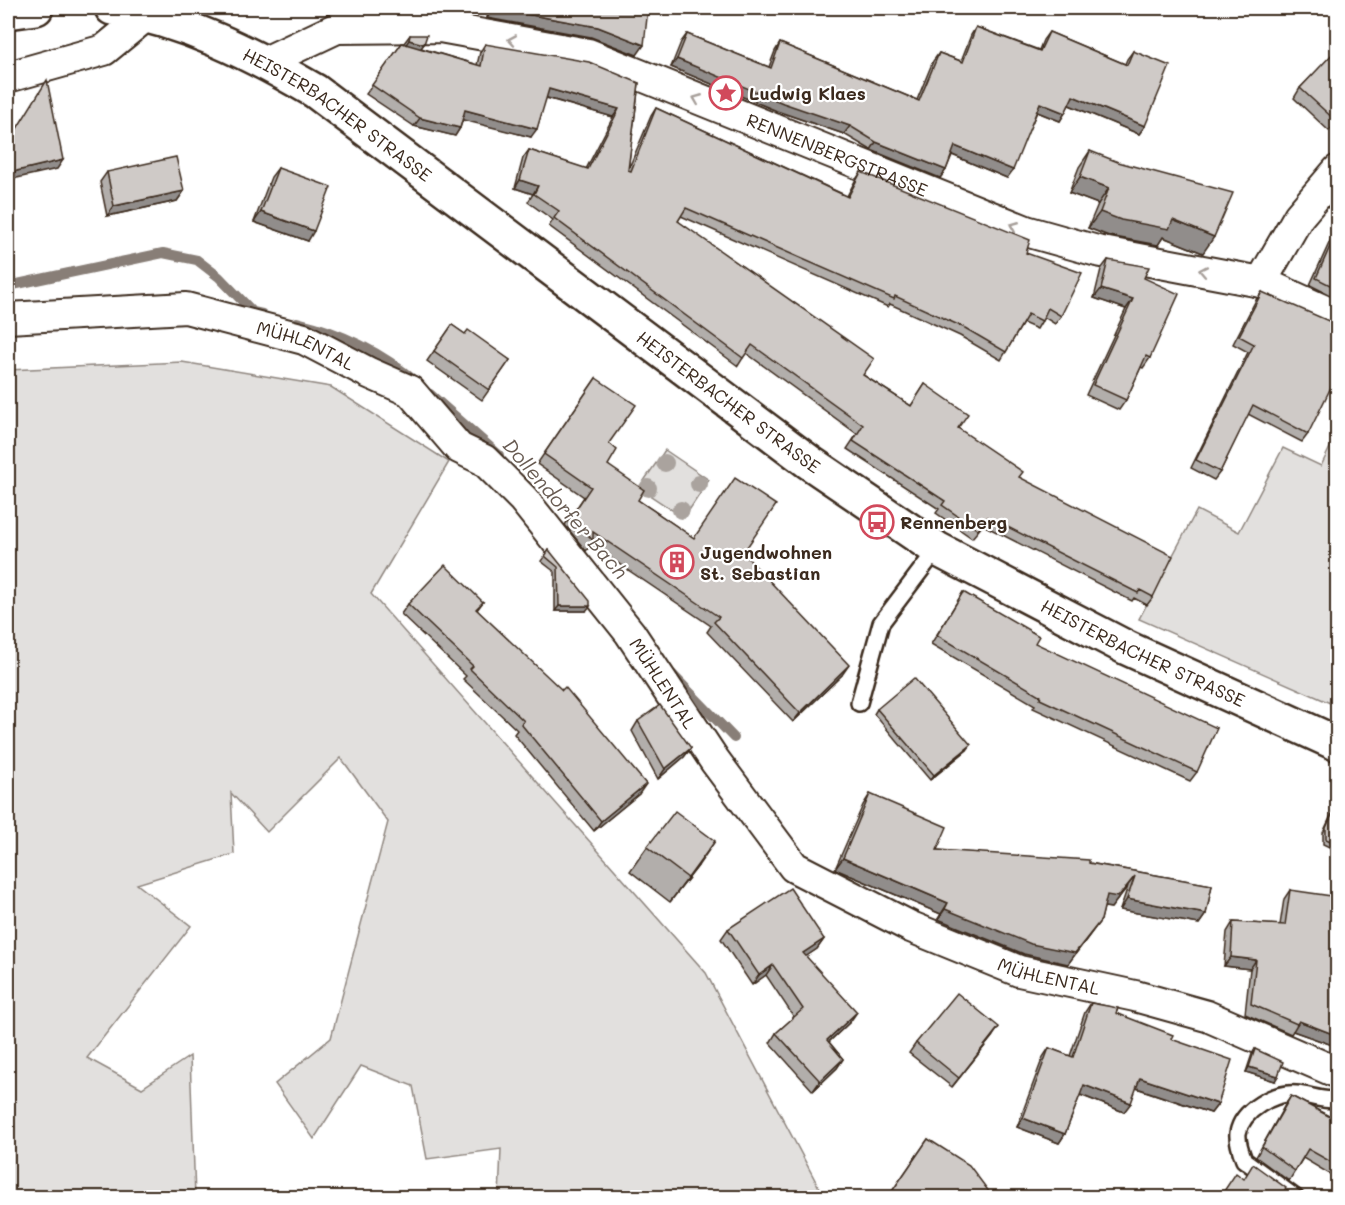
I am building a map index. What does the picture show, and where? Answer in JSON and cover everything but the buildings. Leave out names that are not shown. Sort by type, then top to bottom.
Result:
[{"type":"main road","points":[[8,12],[36,8]]},
{"type":"main road","name":"HEISTERBACHER STRASSE","points":[[112,8],[148,14],[209,35],[265,62],[315,91],[809,462],[937,549],[1127,648],[1338,744]]},
{"type":"street","points":[[8,77],[104,50],[148,14]]},
{"type":"street","name":"RENNENBERGSTRASSE","points":[[265,62],[337,28],[440,27],[588,54],[1026,231],[1097,251],[1261,282],[1338,317]]},
{"type":"street","points":[[1261,282],[1299,216],[1338,170]]},
{"type":"street","name":"MÜHLENTAL","points":[[8,318],[186,308],[304,339],[369,374],[410,391],[459,448],[484,460],[523,499],[630,633],[722,771],[794,867],[911,927],[1008,967],[1135,996],[1207,1017],[1338,1073]]},
{"type":"lane","points":[[859,703],[881,622],[937,549]]},
{"type":"lane","points":[[1296,1197],[1245,1160],[1238,1134],[1243,1122],[1250,1112],[1279,1096],[1294,1093],[1338,1099]]},
{"type":"shaded area","points":[[182,362],[331,387],[449,462],[371,594],[706,973],[824,1197],[499,1197],[501,1149],[427,1159],[413,1086],[361,1066],[314,1139],[275,1084],[331,1038],[388,822],[341,758],[267,832],[231,793],[234,854],[137,884],[191,926],[87,1058],[142,1088],[190,1056],[195,1197],[8,1197],[8,370]]},
{"type":"shaded area","points":[[1337,433],[1337,706],[1139,619],[1197,510],[1239,532],[1283,448],[1321,466]]},
{"type":"shaded area","points":[[665,450],[709,480],[684,518],[639,488]]},
{"type":"waterway","name":"Dollendorfer Bach","points":[[8,286],[163,253],[197,260],[219,277],[253,312],[262,314]]},
{"type":"waterway","name":"Dollendorfer Bach","points":[[297,322],[360,345],[390,362],[416,382]]},
{"type":"waterway","name":"Dollendorfer Bach","points":[[430,394],[499,455]]},
{"type":"waterway","name":"Dollendorfer Bach","points":[[672,674],[734,738]]},
{"type":"place","name":"Ludwig Klaes","points":[[726,93]]},
{"type":"place","name":"Rennenberg","points":[[877,522]]},
{"type":"place","name":"Jugendwohnen St. Sebastian","points":[[677,562]]}]
